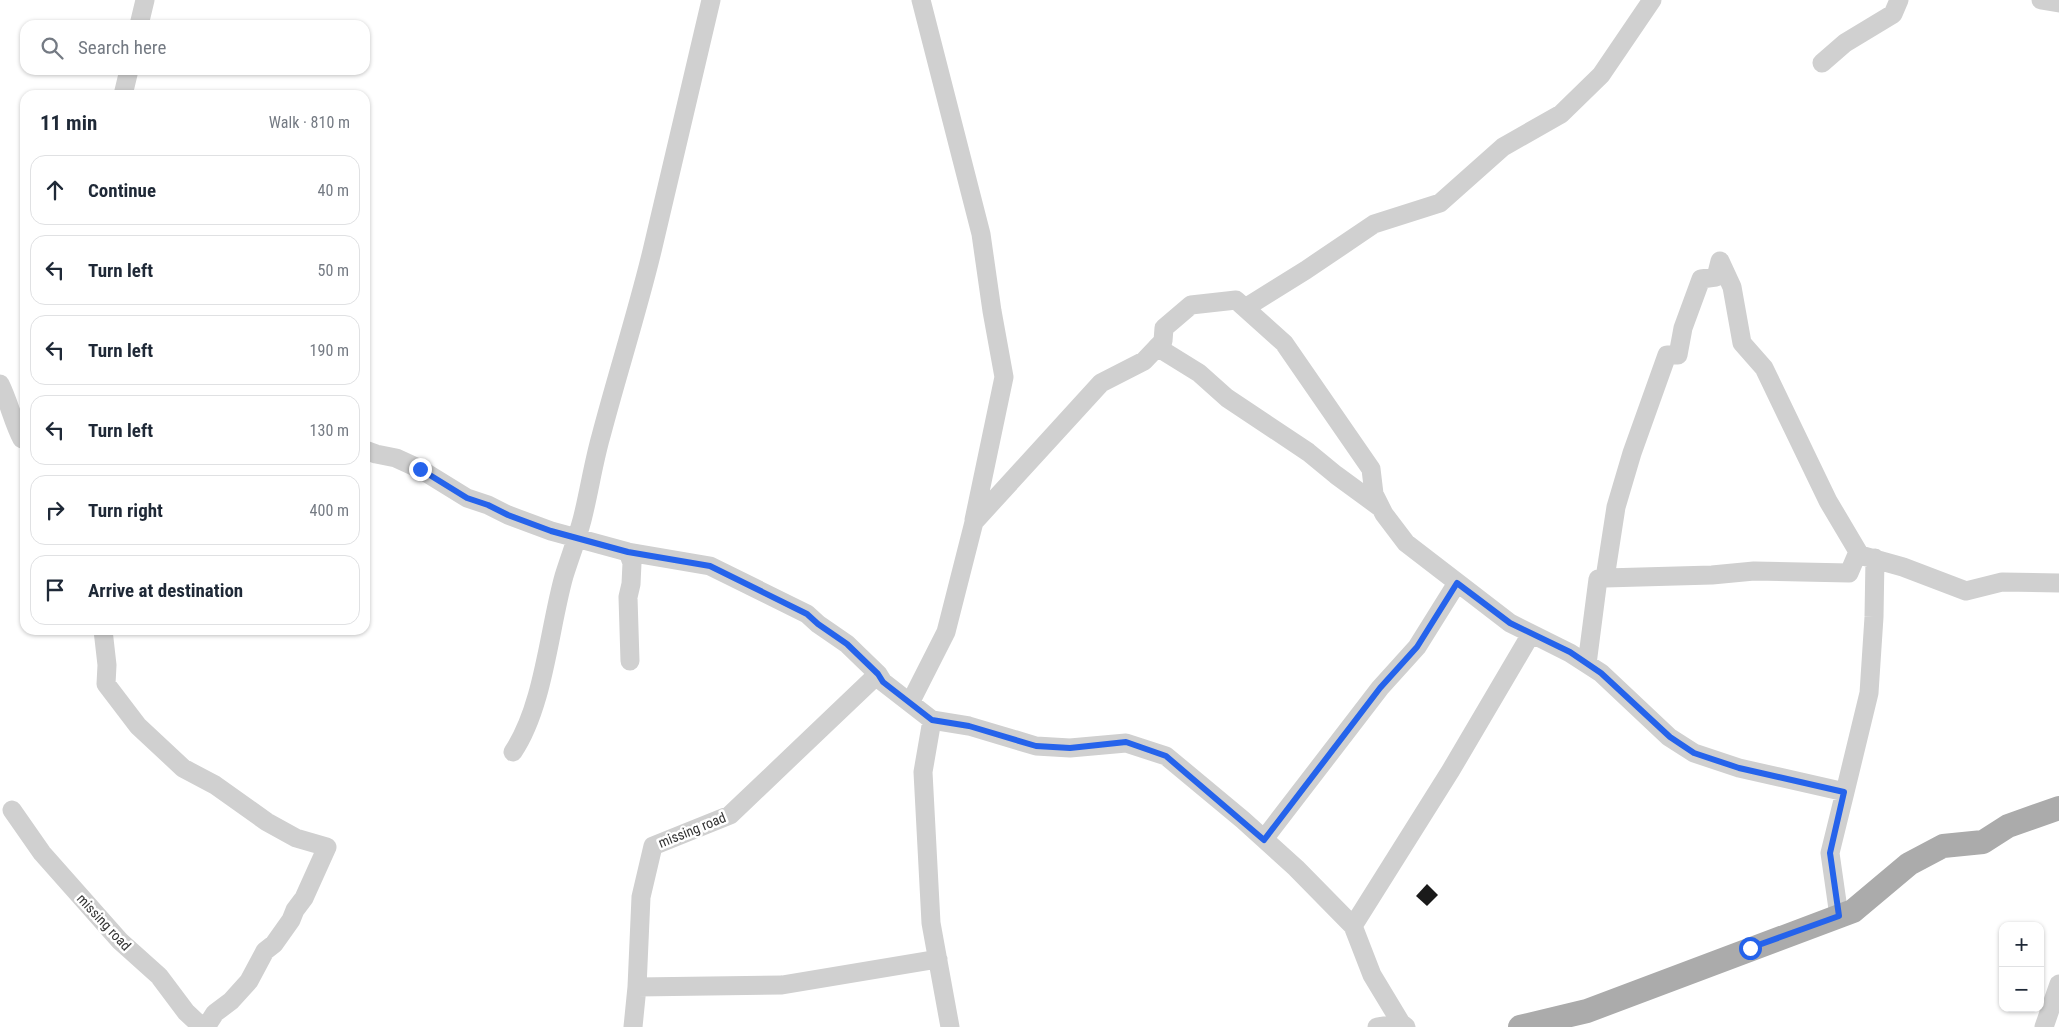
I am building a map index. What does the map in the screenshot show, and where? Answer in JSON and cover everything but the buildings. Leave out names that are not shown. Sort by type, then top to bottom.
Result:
[{"type":"main road","points":[[1520,1027],[1587,1011],[1839,916],[1853,910],[1909,864],[1943,846],[1983,842],[2008,826],[2059,808]]},
{"type":"street","points":[[140,20],[145,0]]},
{"type":"street","points":[[513,752],[532,709],[547,658],[553,622],[561,597],[562,584],[577,538],[600,440],[651,253],[711,0]]},
{"type":"street","points":[[910,703],[946,632],[974,522],[1004,377],[981,234],[921,0]]},
{"type":"street","points":[[1246,308],[1374,224],[1440,202],[1503,147],[1561,114],[1601,75],[1652,0]]},
{"type":"street","points":[[1822,63],[1845,44],[1893,14],[1900,0]]},
{"type":"street","points":[[2041,0],[2059,3]]},
{"type":"street","points":[[124,90],[128,75]]},
{"type":"street","points":[[1839,916],[1830,853],[1869,693],[1874,617],[1867,555],[1828,501],[1764,368],[1742,343],[1732,287],[1720,261],[1716,277],[1701,279],[1683,328],[1678,356],[1667,355],[1632,453],[1616,507],[1605,578],[1712,575],[1754,571],[1849,573],[1867,555]]},
{"type":"street","points":[[974,522],[1101,383],[1144,361],[1163,341],[1164,328],[1191,304],[1236,300],[1284,343],[1371,469],[1374,494],[1381,508],[1406,543],[1510,623],[1570,652],[1601,673],[1670,737],[1694,753],[1739,768],[1844,792]]},
{"type":"street","points":[[1157,347],[1199,373],[1227,398],[1308,452],[1381,508]]},
{"type":"street","points":[[0,384],[18,407],[15,425],[20,434]]},
{"type":"street","points":[[370,452],[396,458],[420,469],[467,498],[533,525],[628,552],[710,566],[758,588],[807,614],[847,644],[878,674],[883,682],[932,720],[969,726],[1036,746],[1070,748],[1126,742],[1166,756],[1296,868],[1353,926],[1372,975],[1403,1025],[1377,1027]]},
{"type":"street","points":[[628,552],[632,563],[632,584],[628,597],[630,661]]},
{"type":"street","points":[[1867,555],[1966,591],[2002,582],[2059,583]]},
{"type":"street","points":[[1587,664],[1598,579]]},
{"type":"street","points":[[1264,840],[1380,688],[1417,647],[1457,583]]},
{"type":"street","points":[[1353,926],[1451,770],[1531,634]]},
{"type":"street","points":[[104,635],[107,665],[106,684],[138,726],[170,758],[183,768],[214,785],[267,822],[296,838],[327,847],[304,898],[295,910],[291,920],[274,944],[265,951],[249,981],[231,1001],[216,1013],[206,1027]]},
{"type":"street","name":"missing road","points":[[633,1027],[637,987],[641,897],[652,846],[730,815],[878,674]]},
{"type":"street","points":[[932,720],[923,772],[931,923],[950,1027]]},
{"type":"street","name":"missing road","points":[[12,810],[42,853],[120,941],[159,976],[186,1012],[202,1027]]},
{"type":"street","points":[[637,987],[782,984],[938,960]]},
{"type":"street","points":[[2044,1027],[2059,984]]},
{"type":"route","points":[[420,469],[467,498],[533,525],[606,547],[710,566],[758,588],[807,614],[847,644],[878,674],[883,682],[932,720],[969,726],[1036,746],[1070,748],[1126,742],[1166,756],[1243,820],[1264,840],[1380,688],[1417,647],[1457,583],[1510,623],[1570,652],[1601,673],[1670,737],[1694,753],[1739,768],[1844,792],[1830,853],[1839,916],[1750,948]]}]
